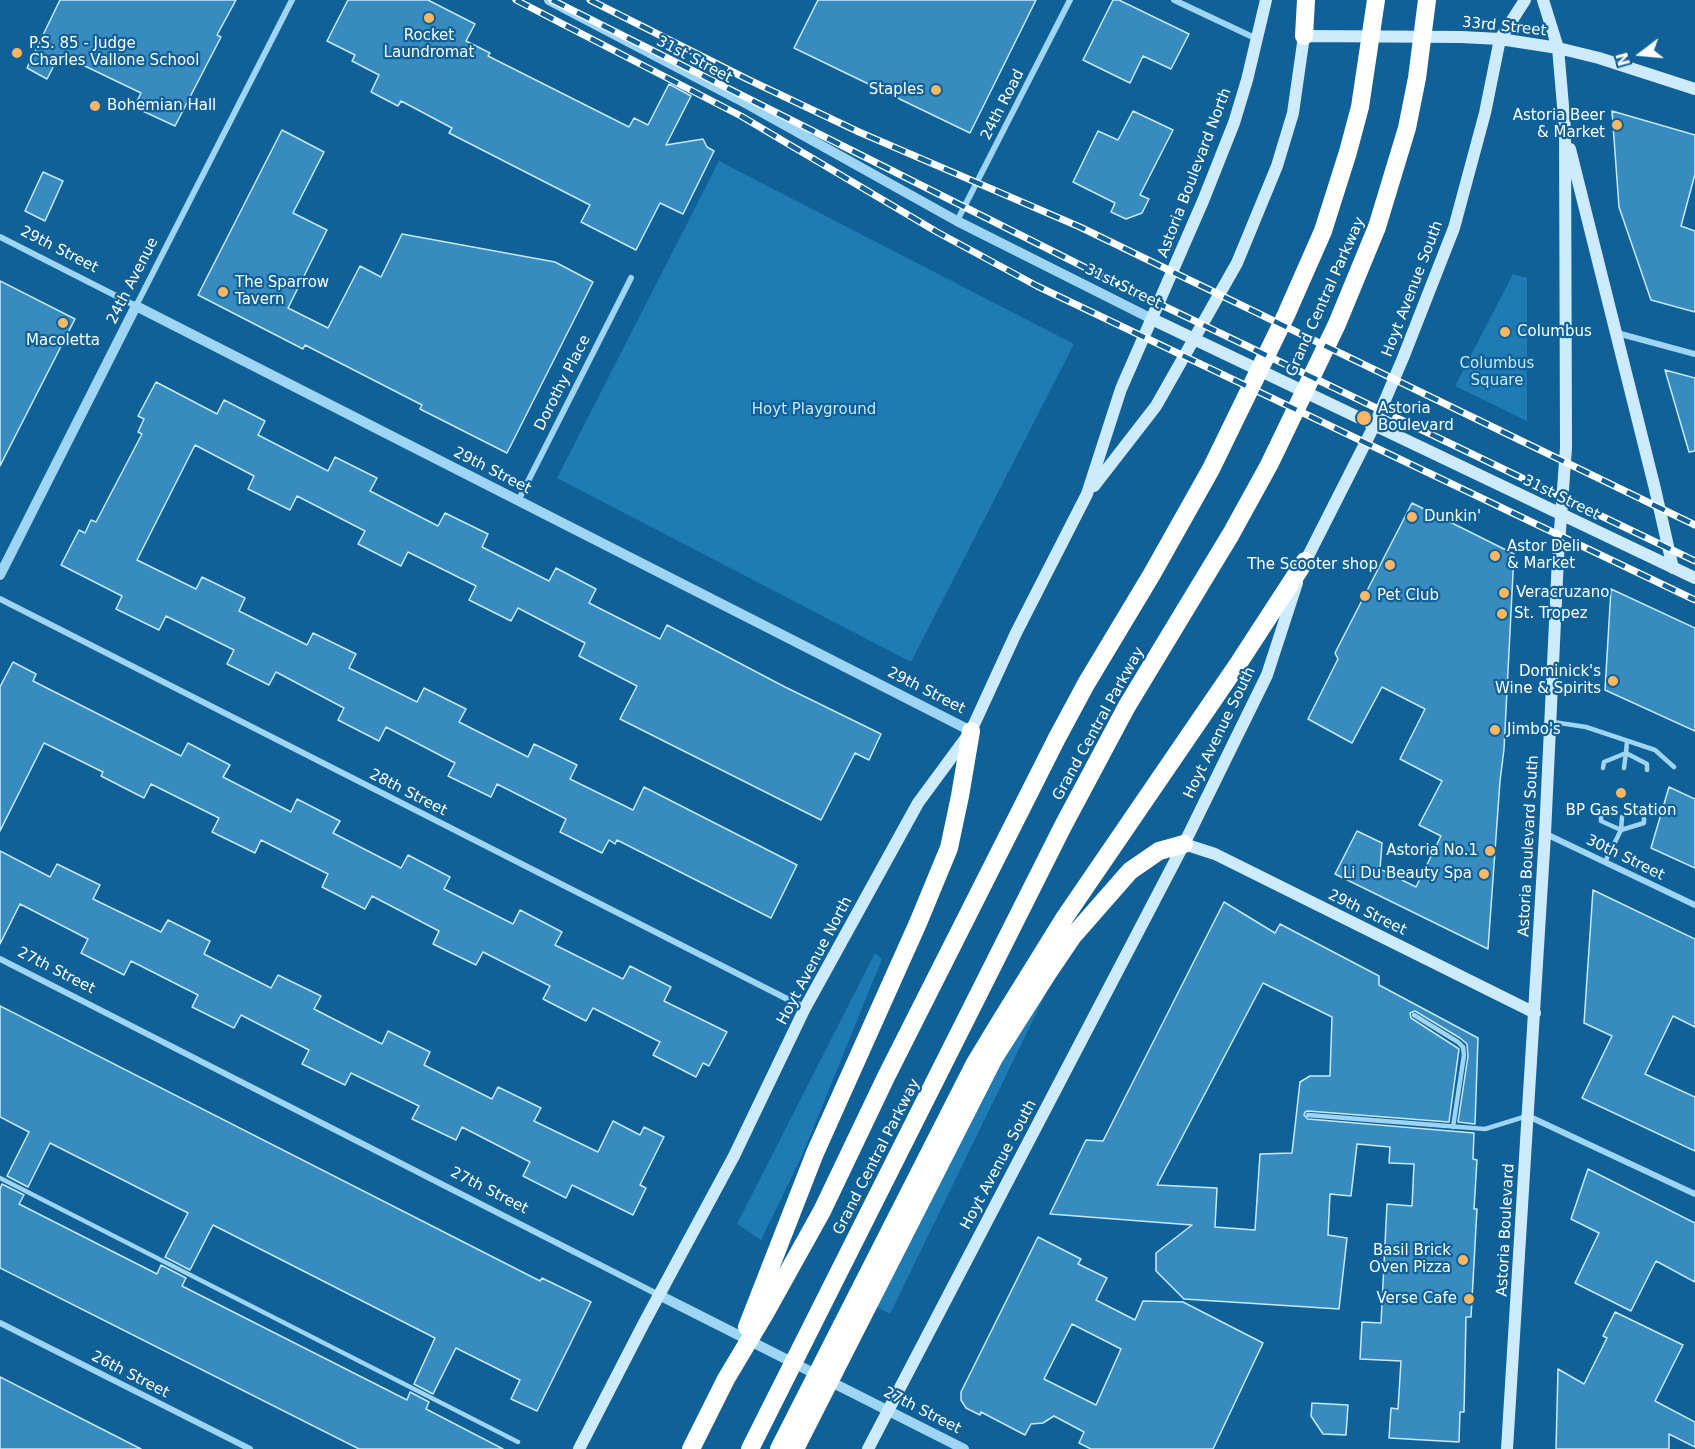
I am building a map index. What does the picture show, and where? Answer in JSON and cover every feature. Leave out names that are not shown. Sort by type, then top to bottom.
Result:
[{"type":"highway","points":[[1304,36],[1306,0]]},
{"type":"highway","name":"Grand Central Parkway","points":[[691,1449],[758,1315],[822,1211],[886,1077],[1057,738],[1211,469],[1294,297],[1323,231],[1348,152],[1360,107],[1376,0]]},
{"type":"highway","name":"Grand Central Parkway","points":[[750,1449],[1063,826],[1127,706],[1198,590],[1258,485],[1337,324],[1377,227],[1407,129],[1417,78],[1427,0]]},
{"type":"highway","points":[[839,1348],[974,1065],[1023,982],[1144,799],[1240,662],[1305,561]]},
{"type":"highway","points":[[758,1315],[815,1153],[949,848],[971,731]]},
{"type":"highway","points":[[779,1449],[804,1415],[994,1058],[1048,973],[1073,936],[1130,871],[1159,850],[1184,844]]},
{"type":"highway","points":[[795,1449],[804,1415]]},
{"type":"main road","name":"Astoria Boulevard North","points":[[1152,319],[1234,123],[1258,39],[1266,0]]},
{"type":"main road","name":"Hoyt Avenue South","points":[[868,1449],[1184,844],[1267,675],[1305,561],[1374,426],[1454,228],[1487,104],[1500,39],[1525,0]]},
{"type":"main road","name":"Astoria Boulevard South","points":[[1535,1013],[1560,515],[1566,448],[1565,129],[1558,48],[1543,0]]},
{"type":"main road","name":"33rd Street","points":[[1304,36],[1500,39],[1558,48],[1599,58],[1695,89]]},
{"type":"main road","points":[[1195,339],[1237,263],[1277,166],[1293,113],[1300,77],[1304,36]]},
{"type":"main road","points":[[1565,129],[1673,568]]},
{"type":"main road","name":"31st Street","points":[[1152,319],[1695,578]]},
{"type":"main road","name":"Hoyt Avenue North","points":[[579,1449],[734,1156],[805,1008],[918,803],[971,731],[1016,633],[1087,494],[1121,389],[1152,319]]},
{"type":"main road","name":"Hoyt Avenue North","points":[[1087,494],[1156,406],[1195,339]]},
{"type":"main road","name":"29th Street","points":[[1184,844],[1215,854],[1535,1013]]},
{"type":"main road","name":"Astoria Boulevard","points":[[1507,1449],[1535,1013]]},
{"type":"street","name":"24th Avenue","points":[[0,575],[292,0]]},
{"type":"street","name":"31st Street","points":[[549,0],[738,99],[957,220],[1152,319]]},
{"type":"street","name":"24th Road","points":[[957,220],[1070,0]]},
{"type":"street","points":[[1174,0],[1258,39]]},
{"type":"street","name":"29th Street","points":[[0,237],[971,731]]},
{"type":"street","name":"Dorothy Place","points":[[518,501],[631,278]]},
{"type":"street","points":[[1616,332],[1695,354]]},
{"type":"street","name":"28th Street","points":[[0,599],[805,1008]]},
{"type":"street","name":"30th Street","points":[[1545,834],[1695,905]]},
{"type":"street","name":"27th Street","points":[[0,959],[964,1449]]},
{"type":"street","points":[[1527,1116],[1695,1194]]},
{"type":"street","name":"26th Street","points":[[0,1323],[250,1449]]},
{"type":"lane","points":[[1550,722],[1587,727],[1655,750],[1674,767]]},
{"type":"lane","points":[[1624,768],[1627,741]]},
{"type":"lane","points":[[1603,768],[1604,762],[1626,753],[1647,764],[1647,770]]},
{"type":"lane","points":[[1601,815],[1601,821],[1621,830],[1644,823],[1644,818]]},
{"type":"lane","points":[[1605,862],[1621,830],[1622,817]]},
{"type":"lane","points":[[1414,1015],[1463,1047],[1464,1055],[1453,1127]]},
{"type":"lane","points":[[1308,1115],[1485,1129],[1527,1116]]},
{"type":"lane","points":[[0,1178],[518,1442]]},
{"type":"green space","name":"Hoyt Playground","points":[[719,161],[1074,344],[911,662],[557,478]]},
{"type":"green space","name":"Columbus Square","points":[[1513,274],[1527,278],[1527,421],[1455,386]]},
{"type":"green space","points":[[875,953],[882,959],[802,1156],[761,1240],[737,1224]]},
{"type":"green space","points":[[1051,983],[890,1314],[877,1307],[989,1077]]},
{"type":"building","points":[[60,0],[236,0],[217,35],[221,37],[175,126],[134,107],[141,93],[60,54],[47,79],[27,68]]},
{"type":"building","points":[[348,0],[428,0],[475,24],[466,41],[490,53],[488,56],[629,127],[634,118],[648,125],[669,84],[691,96],[666,145],[703,139],[707,147],[714,151],[683,214],[660,203],[636,250],[581,222],[590,205],[449,133],[452,128],[401,101],[398,106],[371,92],[379,75],[352,61],[355,55],[327,41]]},
{"type":"building","name":"Staples","points":[[818,0],[1036,0],[970,133],[794,48]]},
{"type":"building","points":[[1113,0],[1119,0],[1189,34],[1171,69],[1143,56],[1130,83],[1083,60]]},
{"type":"building","points":[[1133,111],[1173,130],[1140,195],[1149,199],[1142,213],[1126,219],[1111,212],[1115,203],[1073,182],[1098,131],[1118,140]]},
{"type":"building","points":[[1612,111],[1695,135],[1695,174],[1681,226],[1695,231],[1695,312],[1651,300],[1619,207]]},
{"type":"building","points":[[282,130],[324,152],[293,213],[327,230],[288,308],[328,328],[360,266],[381,277],[402,234],[555,262],[593,282],[507,453],[420,409],[422,405],[305,345],[303,349],[198,295]]},
{"type":"building","points":[[43,172],[63,181],[45,221],[25,211]]},
{"type":"building","points":[[0,281],[75,319],[0,466]]},
{"type":"building","points":[[1665,370],[1695,378],[1695,451],[1689,452]]},
{"type":"building","points":[[156,382],[217,414],[224,400],[265,421],[258,435],[328,471],[335,457],[377,478],[370,491],[438,526],[445,513],[488,534],[482,547],[549,581],[556,568],[596,589],[589,603],[660,639],[667,625],[881,734],[869,760],[855,753],[821,820],[620,719],[637,686],[579,656],[585,643],[518,608],[511,621],[469,600],[476,586],[408,552],[401,566],[358,544],[365,531],[297,496],[290,510],[248,489],[254,476],[195,445],[137,560],[196,589],[202,577],[245,598],[239,611],[307,645],[313,633],[356,654],[349,668],[417,702],[424,688],[466,709],[459,722],[528,757],[534,744],[577,765],[570,779],[633,810],[644,787],[797,865],[771,918],[617,840],[615,844],[609,840],[602,853],[560,832],[566,819],[497,784],[491,797],[448,776],[455,763],[386,727],[379,741],[338,720],[344,708],[276,672],[269,685],[227,664],[234,650],[166,616],[159,630],[116,609],[122,596],[61,565],[79,530],[85,533],[91,520],[96,522],[142,434],[138,432],[144,419],[138,416]]},
{"type":"building","points":[[1412,503],[1514,554],[1504,749],[1488,949],[1335,874],[1357,831],[1382,843],[1380,869],[1416,887],[1441,836],[1419,825],[1442,781],[1400,759],[1425,709],[1382,687],[1352,743],[1308,719],[1338,659],[1335,653]]},
{"type":"building","points":[[1611,589],[1695,628],[1695,731],[1605,690]]},
{"type":"building","points":[[13,662],[36,674],[33,681],[181,756],[188,743],[230,765],[223,777],[291,812],[297,799],[340,821],[333,833],[401,868],[408,855],[450,877],[444,889],[513,924],[520,910],[562,932],[555,945],[623,979],[630,966],[671,987],[664,1001],[727,1032],[709,1066],[703,1063],[696,1077],[653,1055],[660,1042],[593,1008],[586,1021],[543,999],[550,986],[483,952],[476,965],[433,944],[439,931],[372,896],[365,909],[322,887],[328,874],[261,840],[255,853],[212,832],[219,818],[151,784],[144,798],[101,776],[103,772],[44,743],[0,831],[0,687]]},
{"type":"building","points":[[1669,787],[1695,799],[1695,868],[1651,848]]},
{"type":"building","points":[[0,851],[50,877],[57,864],[100,885],[93,899],[161,932],[168,920],[210,941],[204,954],[271,988],[278,975],[321,996],[314,1009],[382,1044],[388,1031],[430,1052],[424,1065],[492,1099],[498,1087],[541,1108],[534,1121],[598,1152],[613,1121],[640,1135],[644,1127],[664,1137],[640,1185],[646,1188],[633,1215],[572,1185],[566,1198],[523,1176],[530,1162],[462,1127],[456,1140],[412,1119],[419,1106],[351,1073],[345,1085],[302,1064],[309,1050],[241,1015],[234,1028],[192,1007],[198,995],[131,961],[124,975],[81,953],[88,939],[20,904],[0,944]]},
{"type":"building","points":[[1593,890],[1695,939],[1695,1027],[1673,1016],[1645,1074],[1695,1097],[1695,1151],[1582,1098],[1612,1036],[1584,1023]]},
{"type":"building","points":[[1224,902],[1275,933],[1280,924],[1379,976],[1379,985],[1478,1038],[1475,1124],[1458,1122],[1468,1056],[1467,1044],[1415,1011],[1410,1013],[1411,1018],[1459,1049],[1449,1122],[1308,1111],[1304,1115],[1308,1119],[1474,1133],[1473,1159],[1477,1160],[1474,1209],[1477,1209],[1471,1317],[1466,1317],[1464,1412],[1460,1412],[1459,1442],[1389,1438],[1391,1408],[1398,1409],[1401,1361],[1360,1359],[1362,1322],[1381,1323],[1387,1204],[1412,1206],[1414,1164],[1389,1163],[1390,1147],[1357,1144],[1351,1196],[1330,1194],[1328,1235],[1347,1238],[1339,1309],[1184,1299],[1156,1271],[1156,1253],[1192,1225],[1050,1214],[1086,1140],[1103,1141]],"holes":[[[1263,983],[1332,1017],[1330,1076],[1310,1076],[1300,1082],[1292,1153],[1260,1154],[1255,1230],[1215,1227],[1217,1188],[1157,1185]]]},
{"type":"building","points":[[0,1006],[540,1281],[542,1278],[591,1302],[537,1411],[511,1399],[520,1380],[456,1348],[433,1394],[414,1384],[435,1338],[213,1225],[190,1270],[165,1257],[188,1213],[50,1143],[28,1187],[7,1176],[29,1132],[0,1117]]},
{"type":"building","points":[[1588,1169],[1695,1223],[1695,1282],[1656,1261],[1631,1311],[1575,1283],[1599,1233],[1571,1219]]},
{"type":"building","points":[[2,1184],[24,1195],[19,1204],[157,1274],[161,1265],[186,1278],[182,1286],[407,1400],[410,1392],[429,1402],[426,1409],[503,1449],[359,1449],[0,1268],[0,1189]]},
{"type":"building","points":[[1038,1237],[1081,1259],[1078,1264],[1107,1278],[1096,1300],[1135,1320],[1143,1301],[1183,1302],[1263,1343],[1213,1449],[1091,1449],[1079,1443],[1084,1432],[1054,1416],[1043,1423],[1031,1424],[1025,1435],[981,1412],[980,1415],[966,1408],[961,1400],[961,1392]],"holes":[[[1072,1324],[1121,1349],[1096,1405],[1044,1379]]]},
{"type":"building","points":[[1615,1312],[1683,1345],[1655,1401],[1695,1422],[1695,1447],[1669,1434],[1669,1449],[1556,1449],[1558,1369],[1584,1384],[1607,1338],[1603,1336]]},
{"type":"building","points":[[0,1377],[92,1424],[141,1449],[0,1449]]},
{"type":"building","points":[[1312,1403],[1348,1405],[1346,1435],[1323,1434],[1311,1416]]},
{"type":"railway","points":[[516,0],[741,116],[937,232],[1037,286],[1695,600]]},
{"type":"railway","points":[[552,0],[1122,286],[1695,561]]},
{"type":"railway","points":[[590,0],[859,132],[1080,227],[1695,525]]},
{"type":"place","name":"Rocket Laundromat","points":[[429,18]]},
{"type":"place","name":"P.S. 85 - Judge Charles Vallone School","points":[[17,53]]},
{"type":"place","name":"Staples","points":[[936,90]]},
{"type":"place","name":"Bohemian Hall","points":[[95,106]]},
{"type":"place","name":"Astoria Beer & Market","points":[[1617,125]]},
{"type":"place","name":"The Sparrow Tavern","points":[[223,292]]},
{"type":"place","name":"Macoletta","points":[[63,323]]},
{"type":"place","name":"Columbus","points":[[1505,332]]},
{"type":"place","name":"Astoria Boulevard","points":[[1364,418]]},
{"type":"place","name":"Dunkin'","points":[[1412,517]]},
{"type":"place","name":"Astor Deli & Market","points":[[1495,556]]},
{"type":"place","name":"The Scooter shop","points":[[1390,565]]},
{"type":"place","name":"Veracruzano","points":[[1504,593]]},
{"type":"place","name":"Pet Club","points":[[1365,596]]},
{"type":"place","name":"St. Tropez","points":[[1502,614]]},
{"type":"place","name":"Dominick's Wine & Spirits","points":[[1613,681]]},
{"type":"place","name":"Jimbo's","points":[[1495,730]]},
{"type":"place","name":"BP Gas Station","points":[[1621,793]]},
{"type":"place","name":"Astoria No.1","points":[[1490,851]]},
{"type":"place","name":"Li Du Beauty Spa","points":[[1484,874]]},
{"type":"place","name":"Basil Brick Oven Pizza","points":[[1463,1260]]},
{"type":"place","name":"Verse Cafe","points":[[1469,1299]]}]
